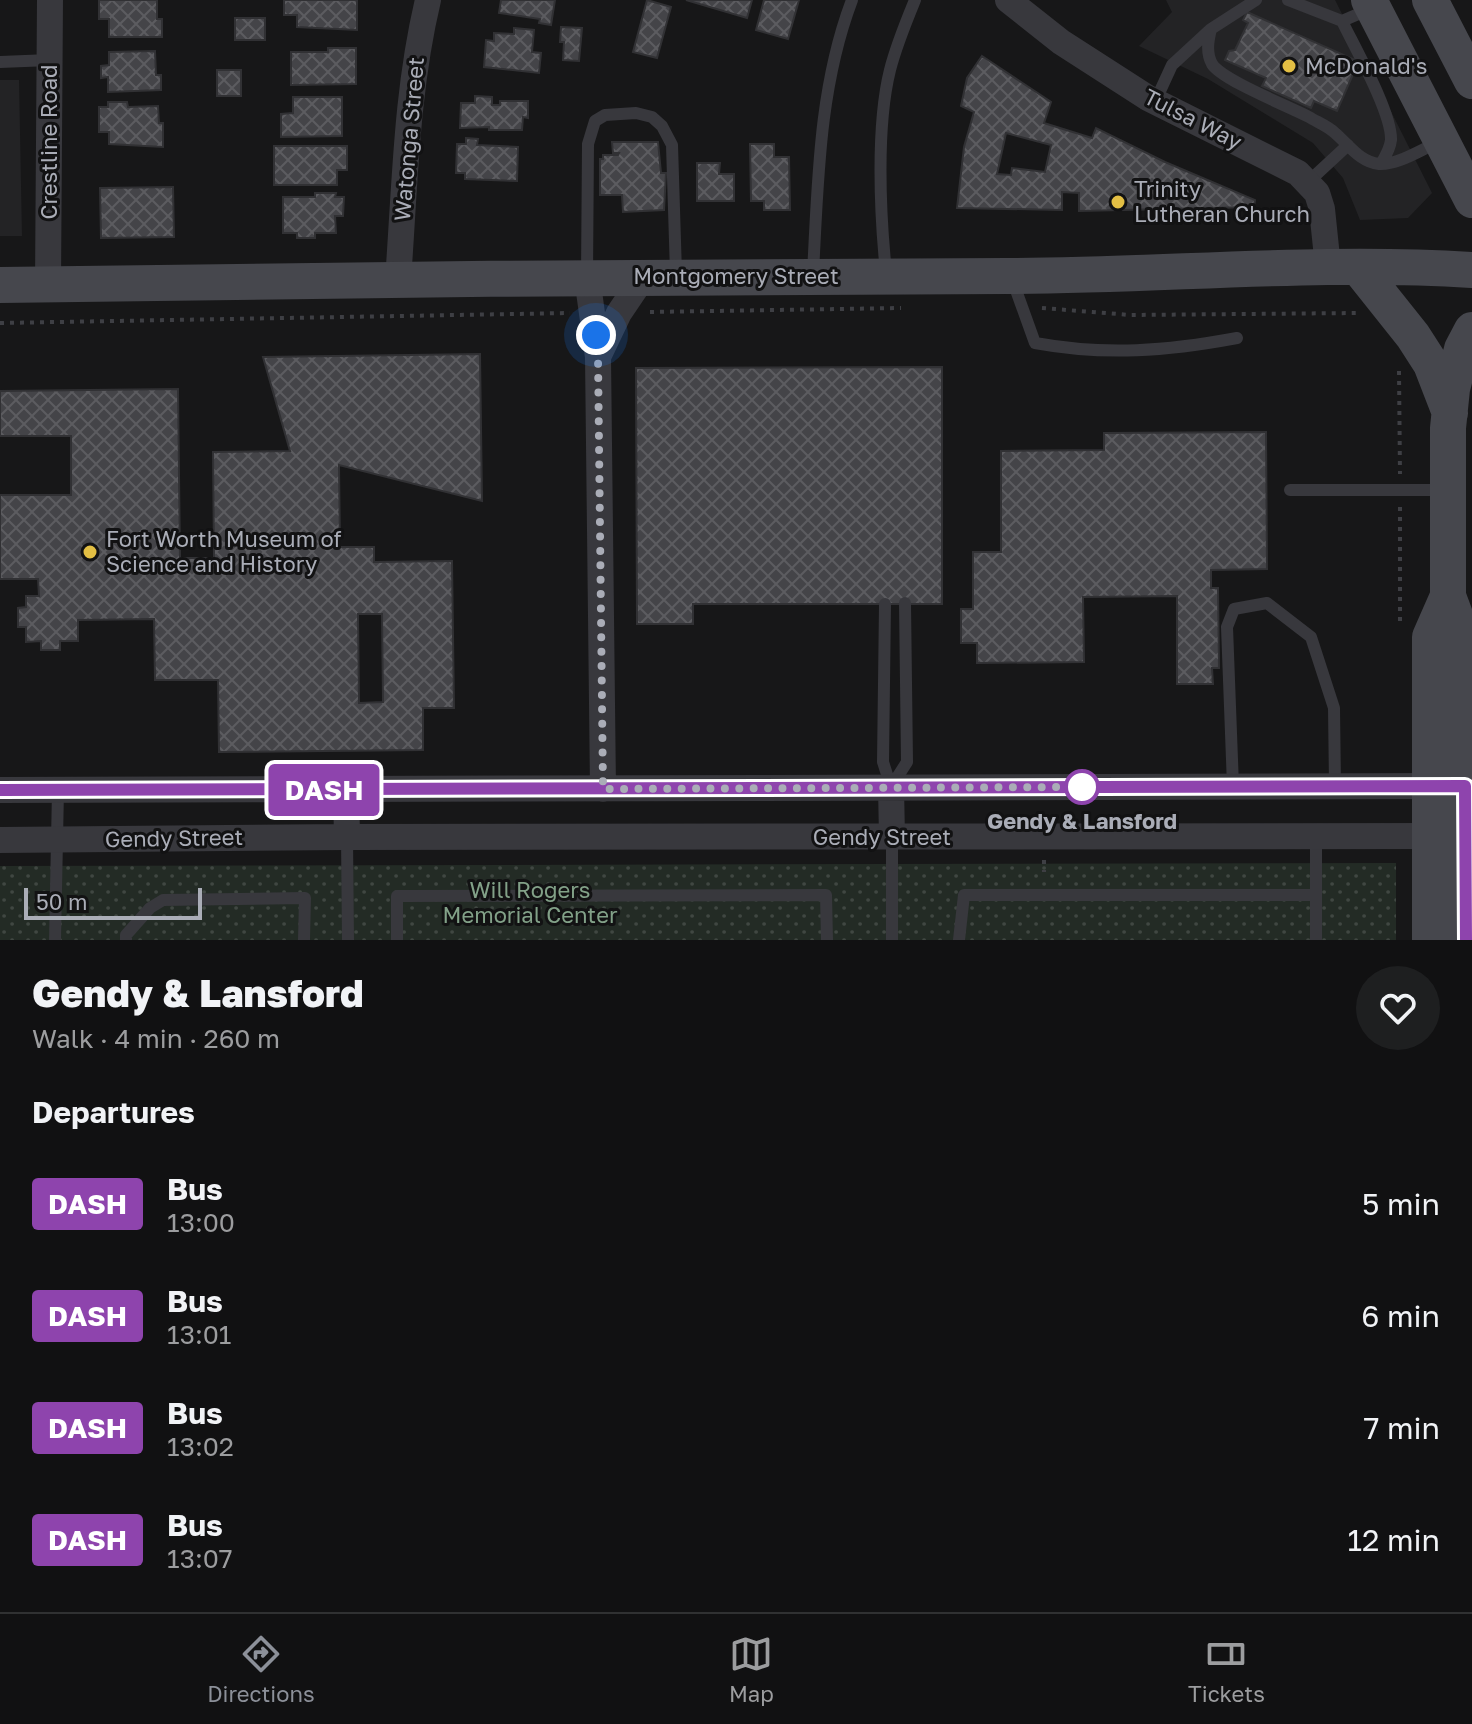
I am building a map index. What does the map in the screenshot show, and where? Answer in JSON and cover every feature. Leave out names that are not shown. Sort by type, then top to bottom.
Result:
[{"type":"main road","points":[[1430,0],[1468,62]]},
{"type":"main road","points":[[1361,10],[1441,141],[1472,200]]},
{"type":"main road","name":"Montgomery Street","points":[[0,285],[887,275],[1017,291],[1343,267],[1472,270]]},
{"type":"main road","points":[[1343,267],[1402,321],[1431,364],[1450,413]]},
{"type":"main road","points":[[1430,940],[1447,836],[1447,786],[1430,637],[1448,596],[1452,389],[1462,349],[1472,330]]},
{"type":"main road","points":[[1447,836],[1466,940]]},
{"type":"street","name":"Crestline Road","points":[[48,284],[50,0]]},
{"type":"street","name":"Watonga Street","points":[[398,280],[407,128],[417,44],[428,0]]},
{"type":"street","name":"Tulsa Way","points":[[1008,0],[1061,42],[1155,102],[1298,173],[1307,183]]},
{"type":"street","points":[[1307,183],[1317,193],[1343,267]]},
{"type":"street","points":[[598,357],[619,313],[660,276]]},
{"type":"street","points":[[587,277],[598,357],[603,789]]},
{"type":"street","points":[[0,790],[1447,786]]},
{"type":"street","points":[[891,787],[892,837]]},
{"type":"street","points":[[346,790],[347,837]]},
{"type":"street","name":"Gendy Street","points":[[0,840],[1447,836]]},
{"type":"lane","points":[[812,276],[824,108],[840,31],[852,0]]},
{"type":"lane","points":[[887,275],[882,225],[885,106],[890,70],[915,0]]},
{"type":"lane","points":[[1155,102],[1172,65],[1211,29],[1256,0]]},
{"type":"lane","points":[[1288,0],[1361,10],[1391,139],[1381,164]]},
{"type":"lane","points":[[1211,29],[1207,42],[1213,66],[1227,77],[1333,130],[1364,159],[1381,164],[1391,162],[1441,141]]},
{"type":"lane","points":[[0,62],[50,60]]},
{"type":"lane","points":[[587,277],[588,144],[591,132],[595,121],[605,115],[636,113],[652,117],[662,126],[672,145],[660,276]]},
{"type":"lane","points":[[1307,183],[1348,145]]},
{"type":"lane","points":[[1017,291],[1035,343],[1068,349],[1155,351],[1237,338]]},
{"type":"lane","points":[[1290,490],[1448,490]]},
{"type":"lane","points":[[891,787],[907,762],[905,603]]},
{"type":"lane","points":[[1233,786],[1227,627],[1234,609],[1267,603],[1311,637],[1334,708],[1335,785]]},
{"type":"lane","points":[[885,604],[883,762],[891,787]]},
{"type":"lane","points":[[55,940],[58,790]]},
{"type":"lane","points":[[1316,836],[1316,940]]},
{"type":"lane","points":[[347,837],[348,940]]},
{"type":"lane","points":[[892,837],[892,940]]},
{"type":"lane","points":[[397,940],[397,896],[781,895],[826,895],[827,940]]},
{"type":"lane","points":[[959,940],[964,895],[1316,895]]},
{"type":"lane","points":[[126,940],[126,935],[150,908],[163,900],[305,898],[304,940]]},
{"type":"path","points":[[1017,291],[1130,315],[1369,314]]},
{"type":"path","points":[[619,313],[914,308]]},
{"type":"path","points":[[0,323],[593,313]]},
{"type":"path","points":[[1399,361],[1400,633]]},
{"type":"path","points":[[1044,858],[1044,872]]},
{"type":"shaded area","points":[[1166,0],[1335,0],[1432,193],[1408,218],[1360,220],[1343,178],[1313,143],[1208,79],[1139,46],[1172,12]]},
{"type":"shaded area","points":[[0,80],[19,80],[22,236],[0,236]]},
{"type":"green space","name":"Will Rogers Memorial Center","points":[[1396,863],[1396,940],[0,940],[0,866]]},
{"type":"building","points":[[99,0],[157,0],[157,19],[162,19],[162,37],[109,37],[109,19],[99,19]]},
{"type":"building","points":[[284,0],[357,0],[357,30],[297,27],[297,15],[284,15]]},
{"type":"building","points":[[501,0],[555,0],[551,25],[539,23],[540,19],[499,13]]},
{"type":"building","points":[[647,0],[671,7],[657,58],[633,52]]},
{"type":"building","points":[[686,0],[752,0],[747,18]]},
{"type":"building","points":[[764,0],[799,0],[788,39],[756,30]]},
{"type":"building","points":[[1247,12],[1355,60],[1357,65],[1337,111],[1314,101],[1311,108],[1262,86],[1266,78],[1225,60],[1229,51],[1235,50],[1248,23],[1243,20]]},
{"type":"building","points":[[235,18],[265,18],[265,40],[235,40]]},
{"type":"building","points":[[561,27],[582,28],[579,61],[563,60]]},
{"type":"building","points":[[514,28],[534,30],[532,52],[541,53],[539,73],[484,67],[486,40],[494,41],[494,33],[514,34]]},
{"type":"building","points":[[328,48],[356,48],[356,84],[291,85],[291,52],[328,52]]},
{"type":"building","points":[[155,51],[156,75],[161,75],[161,90],[108,92],[108,77],[101,78],[101,66],[109,65],[109,52]]},
{"type":"building","points":[[982,56],[1051,102],[1044,123],[1092,138],[1096,128],[1165,162],[1255,200],[1254,207],[1079,211],[1079,193],[1062,192],[1062,210],[957,208],[964,147],[974,112],[961,106],[967,78]],"holes":[[[1006,133],[1051,145],[1045,172],[1012,168],[1011,175],[997,174]]]},
{"type":"building","points":[[217,70],[241,70],[241,96],[217,96]]},
{"type":"building","points":[[475,96],[492,97],[492,105],[500,105],[500,101],[528,101],[528,118],[523,117],[522,130],[460,128],[461,103],[475,103]]},
{"type":"building","points":[[293,97],[342,97],[342,136],[281,137],[281,114],[293,113]]},
{"type":"building","points":[[108,102],[127,102],[128,107],[158,106],[159,123],[163,123],[163,147],[109,144],[109,132],[99,132],[99,107],[108,107]]},
{"type":"building","points":[[466,138],[478,139],[477,145],[518,147],[517,181],[465,179],[465,173],[456,173],[457,144],[466,144]]},
{"type":"building","points":[[612,142],[658,142],[661,173],[666,173],[664,210],[623,212],[622,195],[600,195],[600,159],[603,155],[619,153],[613,153]]},
{"type":"building","points":[[750,144],[774,144],[774,157],[789,157],[790,210],[764,210],[764,201],[751,201]]},
{"type":"building","points":[[274,146],[347,146],[347,170],[337,170],[337,185],[274,185]]},
{"type":"building","points":[[697,163],[720,163],[719,174],[734,174],[734,201],[697,201]]},
{"type":"building","points":[[173,187],[174,237],[101,238],[100,188]]},
{"type":"building","points":[[315,193],[336,193],[335,197],[344,197],[343,216],[335,216],[336,233],[315,233],[315,238],[297,238],[297,233],[283,233],[283,197],[315,197]]},
{"type":"building","name":"Fort Worth Museum of Science and History","points":[[480,354],[482,501],[339,465],[340,547],[374,547],[374,562],[452,561],[454,708],[423,708],[423,750],[219,752],[218,680],[155,680],[154,619],[78,620],[78,641],[60,641],[60,650],[41,650],[41,641],[26,642],[26,627],[18,627],[18,608],[26,607],[26,596],[39,596],[38,579],[0,579],[0,495],[71,495],[71,436],[0,436],[0,391],[178,389],[180,558],[214,558],[213,452],[290,451],[263,357]],"holes":[[[358,614],[382,614],[383,702],[359,703]]]},
{"type":"building","points":[[942,367],[942,604],[693,604],[693,624],[637,624],[636,368]]},
{"type":"building","points":[[1266,432],[1267,569],[1211,570],[1211,588],[1218,588],[1219,668],[1212,668],[1213,684],[1177,684],[1177,596],[1083,597],[1084,662],[977,663],[977,643],[961,643],[961,609],[973,609],[973,552],[1001,552],[1001,451],[1104,450],[1104,433]]},
{"type":"bus line","name":"DASH","points":[[0,790],[1465,786],[1466,940]]},
{"type":"place","name":"McDonald's","points":[[1289,66]]},
{"type":"place","name":"Trinity Lutheran Church","points":[[1118,202]]},
{"type":"place","name":"Fort Worth Museum of Science and History","points":[[90,552]]},
{"type":"place","name":"Gendy & Lansford","points":[[1082,787]]},
{"type":"route","points":[[596,335],[603,789],[1082,787]]}]
